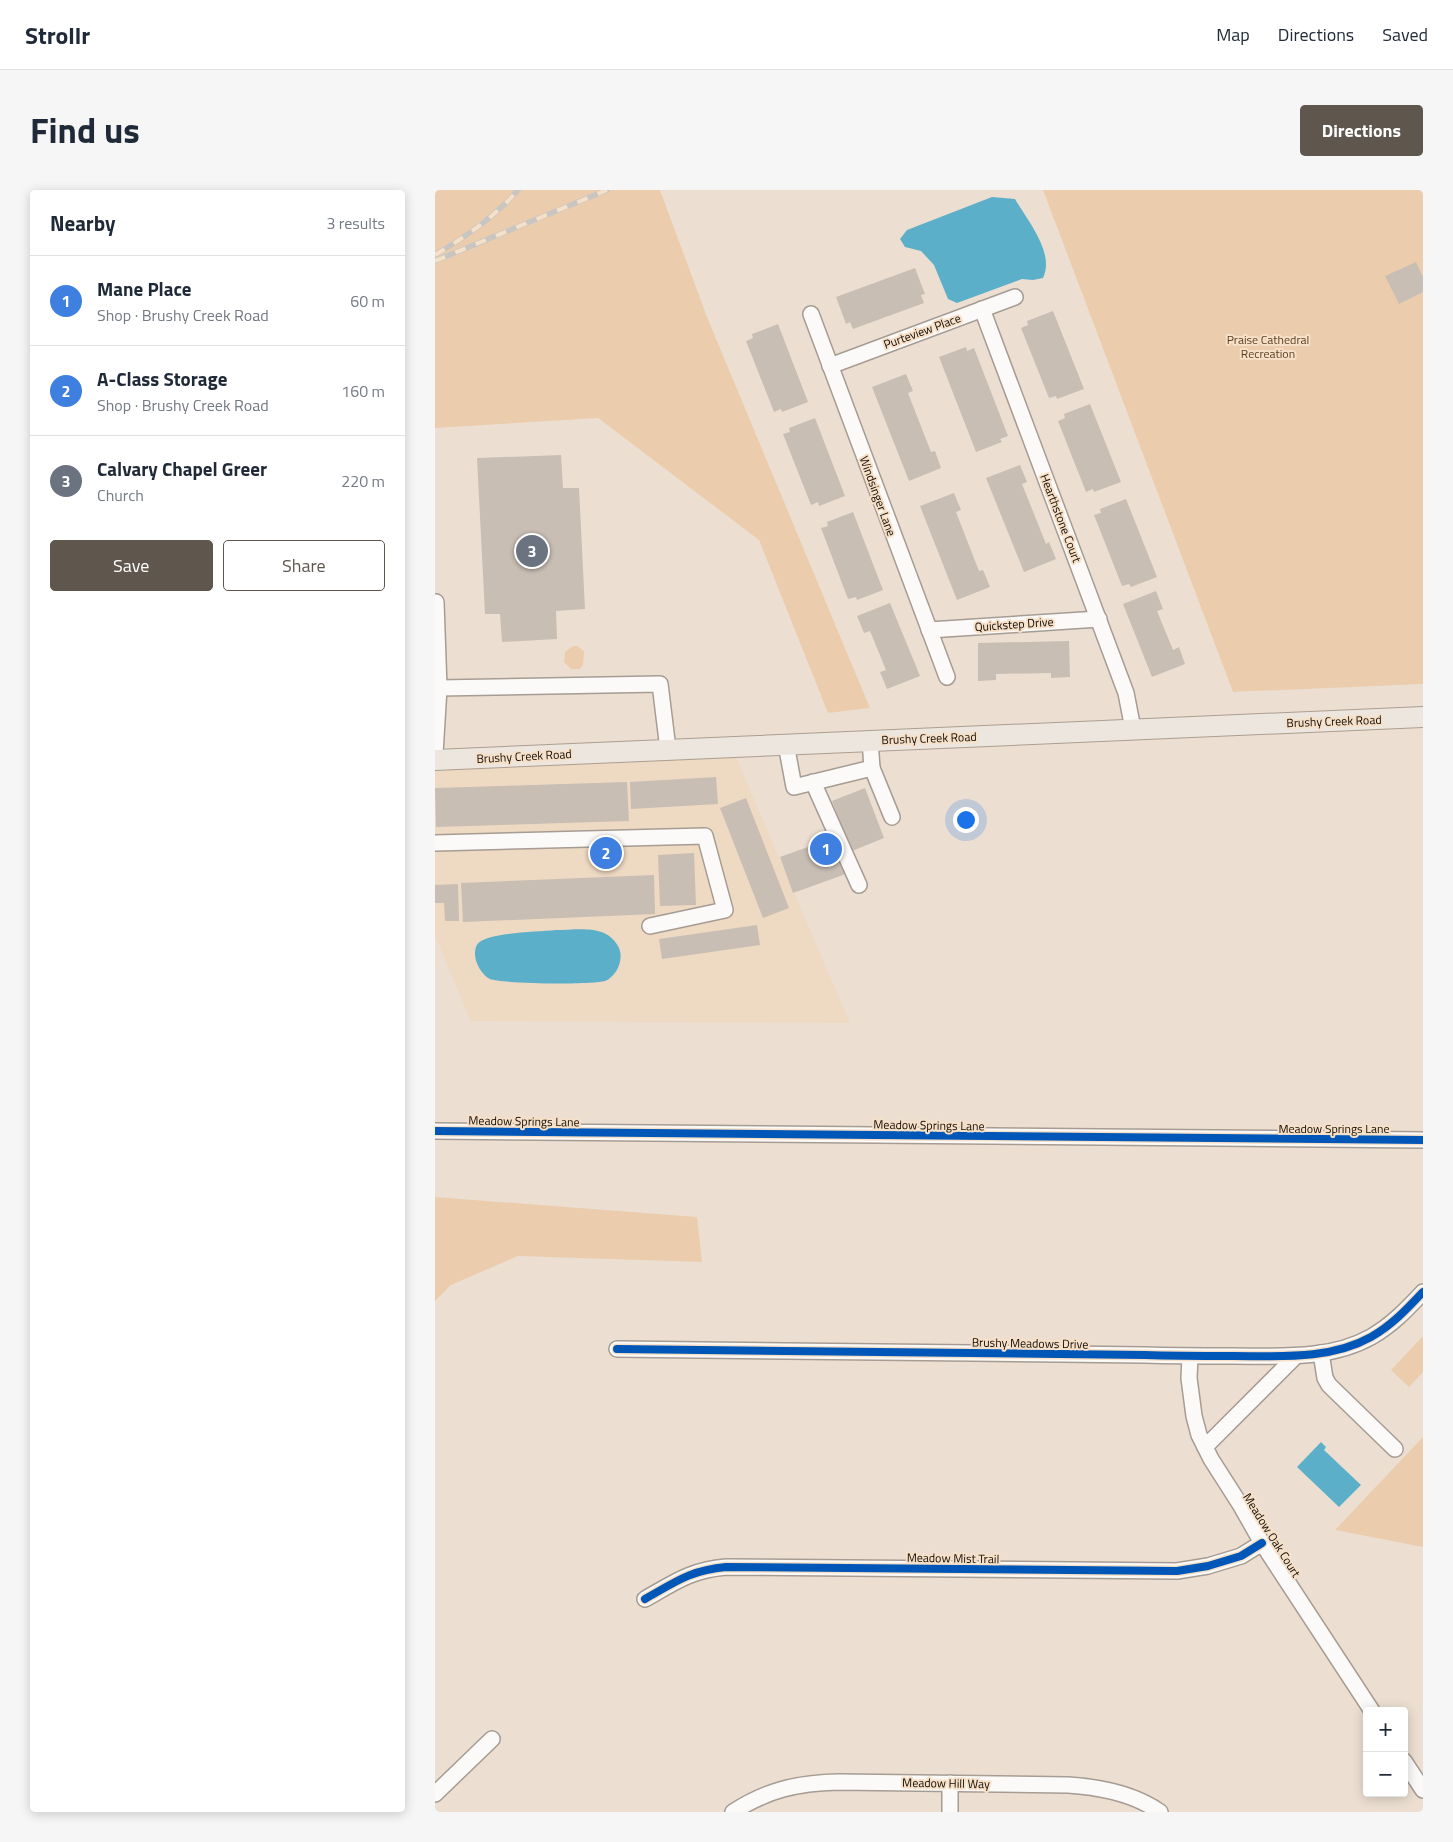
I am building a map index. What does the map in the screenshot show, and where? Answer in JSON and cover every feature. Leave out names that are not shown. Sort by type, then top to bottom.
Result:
[{"type":"main road","name":"Brushy Creek Road","points":[[435,760],[870,740],[1423,718]]},
{"type":"street","name":"Purteview Place","points":[[830,366],[1015,297]]},
{"type":"street","name":"Hearthstone Court","points":[[982,309],[1126,693],[1133,729]]},
{"type":"street","name":"Windsinger Lane","points":[[811,314],[947,677]]},
{"type":"street","points":[[435,602],[439,688],[435,754]]},
{"type":"street","name":"Quickstep Drive","points":[[929,630],[1099,619]]},
{"type":"street","points":[[439,688],[660,684],[668,749]]},
{"type":"street","points":[[870,740],[872,768],[892,817]]},
{"type":"street","points":[[786,744],[794,787],[872,768]]},
{"type":"street","points":[[813,782],[859,885]]},
{"type":"street","points":[[435,843],[705,836],[725,910],[650,926]]},
{"type":"street","name":"Meadow Springs Lane","points":[[435,1131],[1423,1140]]},
{"type":"street","name":"Brushy Meadows Drive","points":[[617,1349],[1190,1357],[1296,1356],[1321,1353],[1345,1347],[1371,1337],[1389,1326],[1423,1292]]},
{"type":"street","points":[[1321,1353],[1325,1378],[1329,1385],[1395,1449]]},
{"type":"street","points":[[1205,1446],[1296,1356]]},
{"type":"street","name":"Meadow Oak Court","points":[[1190,1357],[1190,1398],[1194,1416],[1205,1446],[1262,1543],[1369,1707]]},
{"type":"street","name":"Meadow Mist Trail","points":[[645,1599],[691,1573],[726,1567],[1177,1571],[1208,1566],[1241,1556],[1262,1543]]},
{"type":"street","points":[[435,1794],[492,1739]]},
{"type":"street","points":[[1408,1767],[1423,1790]]},
{"type":"street","name":"Meadow Hill Way","points":[[733,1812],[768,1793],[791,1786],[814,1783],[1089,1786],[1126,1795],[1160,1812]]},
{"type":"street","points":[[950,1783],[950,1812]]},
{"type":"shaded area","points":[[736,757],[850,1023],[470,1021],[435,935],[435,771]]},
{"type":"green space","points":[[435,190],[660,190],[707,317],[870,708],[828,713],[759,540],[598,418],[435,428]]},
{"type":"green space","name":"Praise Cathedral Recreation","points":[[1043,190],[1423,190],[1423,684],[1233,692]]},
{"type":"green space","points":[[573,646],[577,646],[584,651],[583,665],[580,669],[571,669],[564,662],[565,652]]},
{"type":"green space","points":[[435,1197],[697,1217],[702,1262],[518,1256],[451,1285],[435,1301]]},
{"type":"green space","points":[[1423,1336],[1423,1372],[1409,1387],[1391,1370]]},
{"type":"green space","points":[[1423,1437],[1423,1547],[1335,1530]]},
{"type":"water","points":[[992,197],[1015,199],[1027,217],[1038,237],[1046,258],[1043,278],[1033,280],[1022,279],[957,303],[948,299],[934,265],[921,251],[905,247],[900,239],[907,230]]},
{"type":"water","points":[[582,929],[599,931],[606,934],[613,939],[620,951],[619,966],[616,971],[605,981],[529,983],[490,979],[484,975],[478,965],[475,950],[481,941],[507,934]]},
{"type":"water","points":[[1321,1442],[1326,1447],[1324,1450],[1361,1485],[1339,1507],[1297,1467]]},
{"type":"building","points":[[1416,262],[1423,277],[1423,292],[1399,304],[1385,276]]},
{"type":"building","points":[[915,268],[925,294],[921,295],[924,303],[853,329],[850,322],[846,324],[836,297]]},
{"type":"building","points":[[1053,311],[1084,389],[1057,399],[1056,396],[1049,398],[1021,328],[1028,325],[1027,321]]},
{"type":"building","points":[[778,324],[808,402],[782,412],[781,409],[774,412],[746,341],[753,338],[752,334]]},
{"type":"building","points":[[966,347],[967,351],[974,348],[1008,436],[1000,439],[1002,442],[976,452],[939,357]]},
{"type":"building","points":[[906,374],[913,391],[908,393],[931,452],[935,451],[941,468],[909,481],[872,387]]},
{"type":"building","points":[[1090,404],[1121,482],[1094,492],[1093,489],[1086,492],[1058,421],[1065,418],[1064,414]]},
{"type":"building","points":[[815,418],[845,496],[819,506],[818,502],[811,505],[783,434],[790,432],[789,428]]},
{"type":"building","points":[[561,455],[563,488],[579,488],[585,609],[556,611],[557,639],[502,642],[500,614],[485,614],[477,458]]},
{"type":"building","points":[[1020,465],[1027,482],[1022,484],[1046,544],[1049,542],[1056,559],[1024,572],[986,478]]},
{"type":"building","points":[[954,493],[961,510],[956,512],[979,571],[983,570],[990,587],[957,600],[920,506]]},
{"type":"building","points":[[1126,499],[1157,577],[1131,587],[1129,584],[1122,586],[1094,515],[1101,513],[1100,509]]},
{"type":"building","points":[[853,512],[883,590],[857,600],[856,597],[848,599],[821,528],[828,526],[827,522]]},
{"type":"building","points":[[1156,591],[1163,609],[1157,611],[1173,650],[1179,647],[1185,664],[1152,677],[1123,604]]},
{"type":"building","points":[[890,603],[920,676],[887,689],[880,672],[886,670],[870,631],[864,633],[857,616]]},
{"type":"building","points":[[1069,641],[1070,677],[1051,678],[1051,673],[996,674],[996,680],[978,681],[978,643]]},
{"type":"building","points":[[716,777],[718,804],[631,809],[630,782]]},
{"type":"building","points":[[627,782],[629,821],[436,827],[435,788]]},
{"type":"building","points":[[865,788],[884,838],[852,851],[832,801]]},
{"type":"building","points":[[746,798],[789,908],[763,918],[720,808]]},
{"type":"building","points":[[833,838],[846,874],[793,893],[780,857]]},
{"type":"building","points":[[694,853],[696,905],[660,906],[658,855]]},
{"type":"building","points":[[654,875],[655,914],[463,922],[461,883]]},
{"type":"building","points":[[458,884],[459,921],[445,921],[444,903],[435,903],[435,885]]},
{"type":"building","points":[[757,925],[760,945],[662,959],[659,939]]},
{"type":"railway","points":[[435,255],[479,226],[500,209],[518,190]]},
{"type":"railway","points":[[435,261],[607,190]]},
{"type":"cycle path","points":[[435,1131],[1423,1140]]},
{"type":"cycle path","points":[[617,1349],[1189,1356],[1304,1355],[1339,1350],[1371,1337],[1405,1311],[1423,1292]]},
{"type":"cycle path","points":[[645,1599],[693,1574],[726,1567],[1177,1571],[1208,1566],[1241,1556],[1262,1543]]},
{"type":"place","name":"Calvary Chapel Greer","points":[[532,551]]},
{"type":"place","name":"Mane Place","points":[[826,849]]},
{"type":"place","name":"A-Class Storage","points":[[606,853]]}]
